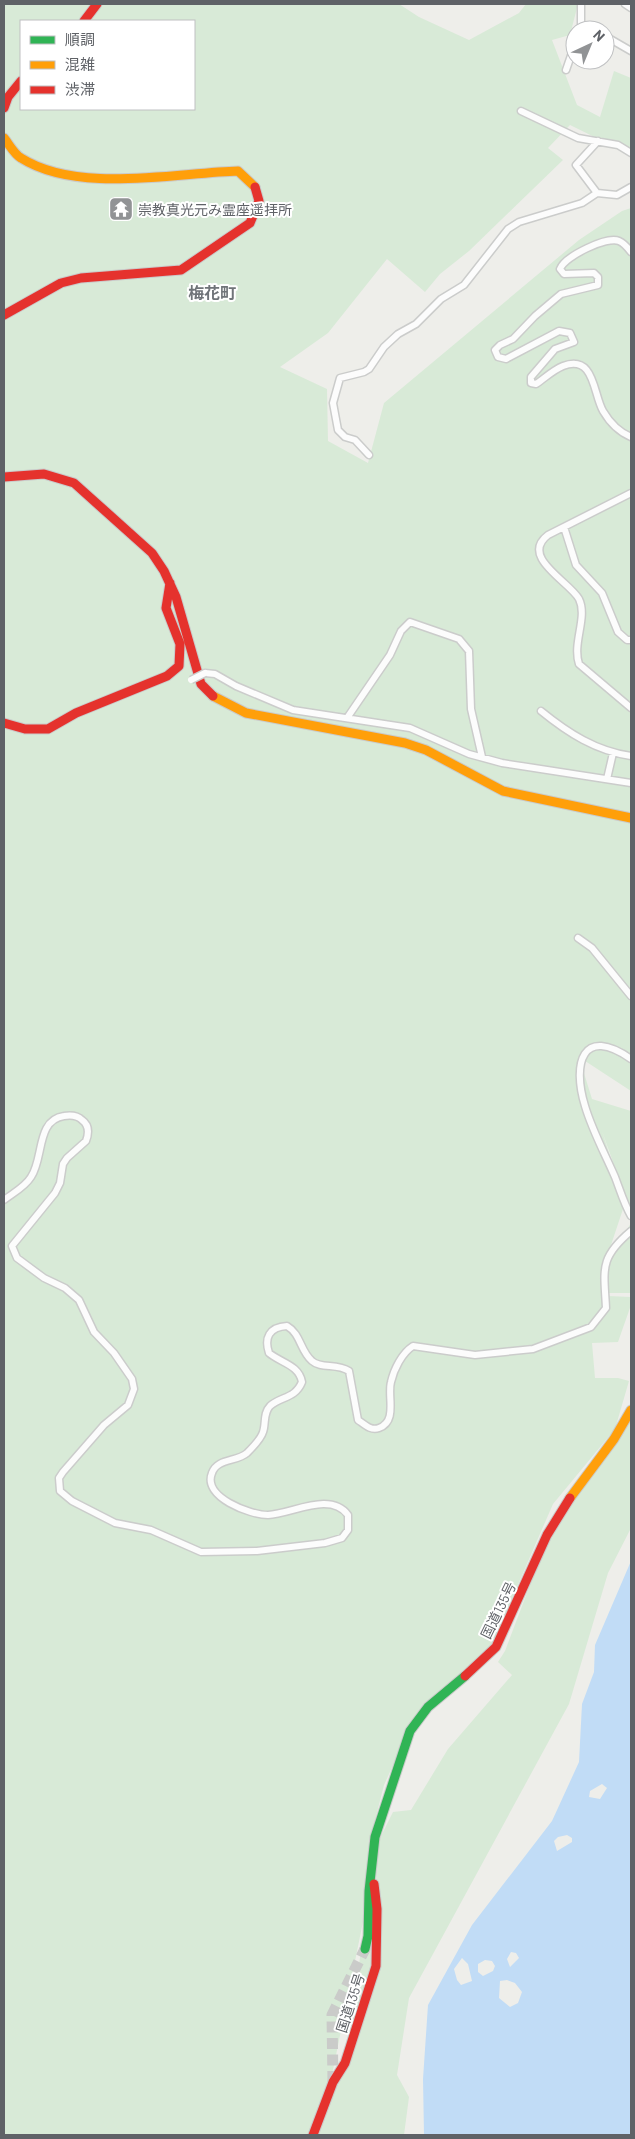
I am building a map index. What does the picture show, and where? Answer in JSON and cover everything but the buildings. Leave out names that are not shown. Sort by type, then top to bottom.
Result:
[{"type":"main road","points":[[85,20],[97,4]]},
{"type":"main road","points":[[4,108],[8,98],[20,82]]},
{"type":"main road","points":[[4,138],[7,146],[24,162],[38,169],[83,179],[238,171],[253,183],[260,201],[257,214],[250,224],[181,270],[81,278],[61,283],[11,313],[4,315]]},
{"type":"main road","points":[[4,478],[44,474],[74,483],[152,553],[170,582],[176,597],[201,684],[213,697],[226,705],[246,713],[405,743],[426,750],[503,791],[631,818]]},
{"type":"main road","points":[[4,722],[25,729],[48,729],[76,713],[168,676],[179,666],[180,644],[166,608],[170,582]]},
{"type":"main road","name":"国道135号","points":[[365,1949],[368,1936],[368,1891],[373,1871],[375,1837],[410,1731],[418,1717],[432,1702],[486,1658],[496,1647],[555,1522],[572,1494],[618,1436],[631,1410]]},
{"type":"main road","name":"国道135号","points":[[313,2135],[333,2082],[345,2063],[376,1966],[378,1909],[373,1871]]},
{"type":"street","points":[[580,20],[581,4]]},
{"type":"street","points":[[625,4],[631,8]]},
{"type":"street","points":[[615,42],[631,51]]},
{"type":"street","points":[[521,111],[578,138],[618,144],[631,153]]},
{"type":"street","points":[[597,193],[576,165],[598,141]]},
{"type":"street","points":[[369,455],[355,440],[345,437],[338,430],[333,403],[340,378],[369,369],[384,347],[398,334],[416,324],[441,299],[464,285],[508,228],[519,222],[582,203],[597,193],[617,196],[631,187]]},
{"type":"street","points":[[631,252],[619,241],[608,240],[580,251],[564,263],[560,269],[564,274],[594,273],[598,277],[598,285],[561,294],[535,316],[518,335],[495,350],[498,357],[506,359],[559,331],[570,333],[574,342],[555,348],[531,376],[531,383],[536,384],[565,365],[572,364],[583,367],[591,375],[602,410],[613,425],[631,437]]},
{"type":"street","points":[[631,493],[542,540],[540,554],[546,566],[570,586],[581,603],[576,655],[579,664],[631,708]]},
{"type":"street","points":[[564,527],[568,534],[576,565],[602,593],[618,632],[627,640],[631,640]]},
{"type":"street","points":[[347,718],[390,655],[401,631],[410,622],[450,635],[466,645],[470,660],[471,709],[482,757]]},
{"type":"street","points":[[191,680],[205,673],[215,674],[236,686],[293,710],[410,728],[469,754],[502,764],[631,783]]},
{"type":"street","points":[[541,711],[563,729],[613,753],[631,756]]},
{"type":"street","points":[[607,779],[613,753]]},
{"type":"street","points":[[578,938],[592,948],[631,996]]},
{"type":"street","points":[[631,1059],[601,1044],[586,1051],[582,1058],[581,1069],[585,1106],[631,1216]]},
{"type":"street","points":[[4,1200],[31,1177],[39,1159],[43,1136],[49,1124],[66,1116],[78,1117],[83,1120],[88,1130],[86,1141],[67,1158],[63,1164],[60,1184],[55,1194],[12,1246],[17,1258],[44,1278],[65,1288],[79,1300],[94,1332],[114,1353],[132,1379],[134,1389],[128,1405],[104,1425],[63,1472],[59,1478],[60,1491],[72,1501],[115,1523],[151,1530],[201,1552],[257,1551],[325,1544],[342,1538],[348,1530],[348,1515],[340,1507],[334,1505],[309,1506],[266,1515],[232,1504],[216,1494],[211,1487],[214,1469],[218,1465],[247,1454],[262,1434],[266,1412],[270,1406],[292,1396],[302,1382],[301,1376],[293,1367],[269,1353],[266,1343],[268,1335],[272,1330],[287,1326],[294,1331],[312,1361],[317,1364],[342,1366],[349,1372],[358,1420],[374,1429],[382,1427],[390,1416],[390,1383],[404,1354],[413,1346],[475,1356],[533,1349],[590,1327],[606,1308],[603,1270],[609,1255],[616,1243],[631,1230]]},
{"type":"green space","points":[[4,4],[399,4],[419,17],[469,40],[519,13],[526,4],[578,4],[574,20],[565,20],[565,36],[552,40],[577,105],[600,117],[614,71],[631,78],[631,155],[570,125],[548,148],[563,160],[469,251],[440,274],[425,292],[387,259],[328,333],[280,367],[327,389],[328,441],[368,463],[384,403],[579,240],[622,211],[631,208],[631,1091],[579,1057],[592,1099],[631,1111],[631,1213],[602,1131],[625,1203],[603,1269],[631,1223],[631,1293],[608,1293],[608,1296],[631,1297],[631,1305],[618,1342],[592,1343],[595,1378],[618,1378],[629,1381],[615,1429],[553,1504],[486,1658],[416,1715],[384,1785],[369,1844],[374,1850],[393,1812],[411,1810],[448,1749],[512,1675],[498,1662],[505,1651],[547,1540],[631,1408],[631,1528],[608,1573],[569,1704],[409,1998],[397,2075],[409,2097],[404,2135],[318,2135],[345,2063],[370,1887],[333,2070],[310,2135],[4,2135]]},
{"type":"water","points":[[631,1561],[631,2135],[424,2135],[423,2079],[428,2005],[472,1925],[552,1821],[579,1762],[582,1704],[594,1672],[595,1645]],"holes":[[[602,1784],[607,1788],[600,1799],[589,1797],[590,1791]],[[567,1835],[572,1838],[572,1842],[557,1851],[554,1841],[558,1837]],[[511,1952],[516,1953],[519,1958],[510,1967],[507,1959]],[[462,1958],[468,1964],[472,1981],[461,1985],[457,1980],[454,1969]],[[485,1960],[492,1961],[495,1966],[493,1971],[483,1976],[478,1972],[478,1964]],[[507,1980],[515,1983],[522,1992],[518,2003],[510,2007],[499,1998],[500,1981]]]},
{"type":"tunnel","points":[[333,2082],[332,2015],[365,1949]]},
{"type":"traffic: fast","points":[[365,1949],[368,1936],[369,1891],[375,1837],[410,1731],[428,1707],[465,1676]]},
{"type":"traffic: slow","points":[[4,138],[21,158],[44,169],[70,175],[127,179],[238,171],[255,187]]},
{"type":"traffic: slow","points":[[213,696],[246,713],[405,743],[426,750],[503,791],[631,818]]},
{"type":"traffic: slow","points":[[570,1498],[614,1439],[631,1410]]},
{"type":"traffic: jam","points":[[85,20],[97,4]]},
{"type":"traffic: jam","points":[[4,108],[8,97],[20,82]]},
{"type":"traffic: jam","points":[[4,315],[61,283],[81,278],[181,270],[250,223],[259,201],[255,187]]},
{"type":"traffic: jam","points":[[4,477],[44,474],[74,483],[152,553],[164,571],[176,597],[201,684],[213,696]]},
{"type":"traffic: jam","points":[[4,723],[25,729],[48,729],[76,713],[167,676],[179,666],[180,644],[166,608],[170,583]]},
{"type":"traffic: jam","points":[[465,1676],[496,1647],[547,1535],[570,1498]]},
{"type":"traffic: jam","points":[[313,2135],[333,2082],[345,2063],[376,1966],[377,1909],[374,1884]]},
{"type":"place","name":"崇教真光元み霊座遥拝所","points":[[121,209]]},
{"type":"district","name":"梅花町","points":[[212,292]]}]
